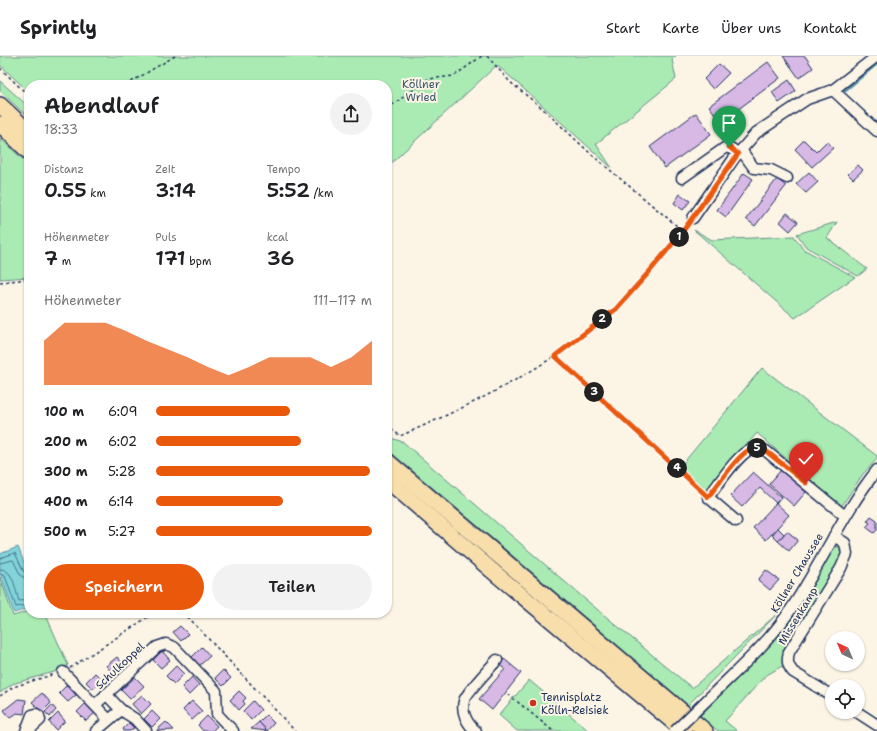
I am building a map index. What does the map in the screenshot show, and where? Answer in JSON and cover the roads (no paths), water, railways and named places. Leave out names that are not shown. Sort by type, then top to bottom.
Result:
[{"type":"highway","points":[[0,105],[24,127]]},
{"type":"highway","points":[[0,124],[24,147]]},
{"type":"highway","points":[[392,465],[705,731]]},
{"type":"highway","points":[[392,484],[502,579],[684,731]]},
{"type":"street","points":[[693,218],[739,152],[756,134],[807,99],[833,90],[877,56]]},
{"type":"street","points":[[833,90],[877,131]]},
{"type":"street","points":[[682,178],[726,148],[739,152],[754,168],[771,170],[787,178]]},
{"type":"street","points":[[736,521],[708,497],[744,454],[752,449],[760,448],[766,451],[845,516]]},
{"type":"street","name":"Köllner Chaussee","points":[[676,731],[766,641],[787,616],[862,488],[877,470]]},
{"type":"street","name":"Missenkamp","points":[[825,692],[793,672],[788,667],[787,660],[789,652],[841,568],[847,554],[845,543],[834,536]]},
{"type":"street","name":"Schulkoppel","points":[[95,705],[157,647],[166,644],[174,648],[216,692],[217,714],[233,731]]},
{"type":"street","points":[[476,731],[471,727],[464,714],[464,700],[497,660]]},
{"type":"street","points":[[63,672],[108,720]]},
{"type":"street","points":[[106,694],[121,710],[135,719],[146,731]]},
{"type":"street","points":[[96,731],[121,710]]},
{"type":"street","points":[[865,717],[877,725]]},
{"type":"water","points":[[18,547],[24,562],[24,610],[14,613],[0,573],[0,554]]},
{"type":"waterway","points":[[842,93],[877,64]]},
{"type":"waterway","points":[[862,111],[877,123]]},
{"type":"place","name":"Tennisplatz Kölln-Reisiek","points":[[533,703]]},
{"type":"park label","name":"Köllner Wried","points":[[421,90]]}]
